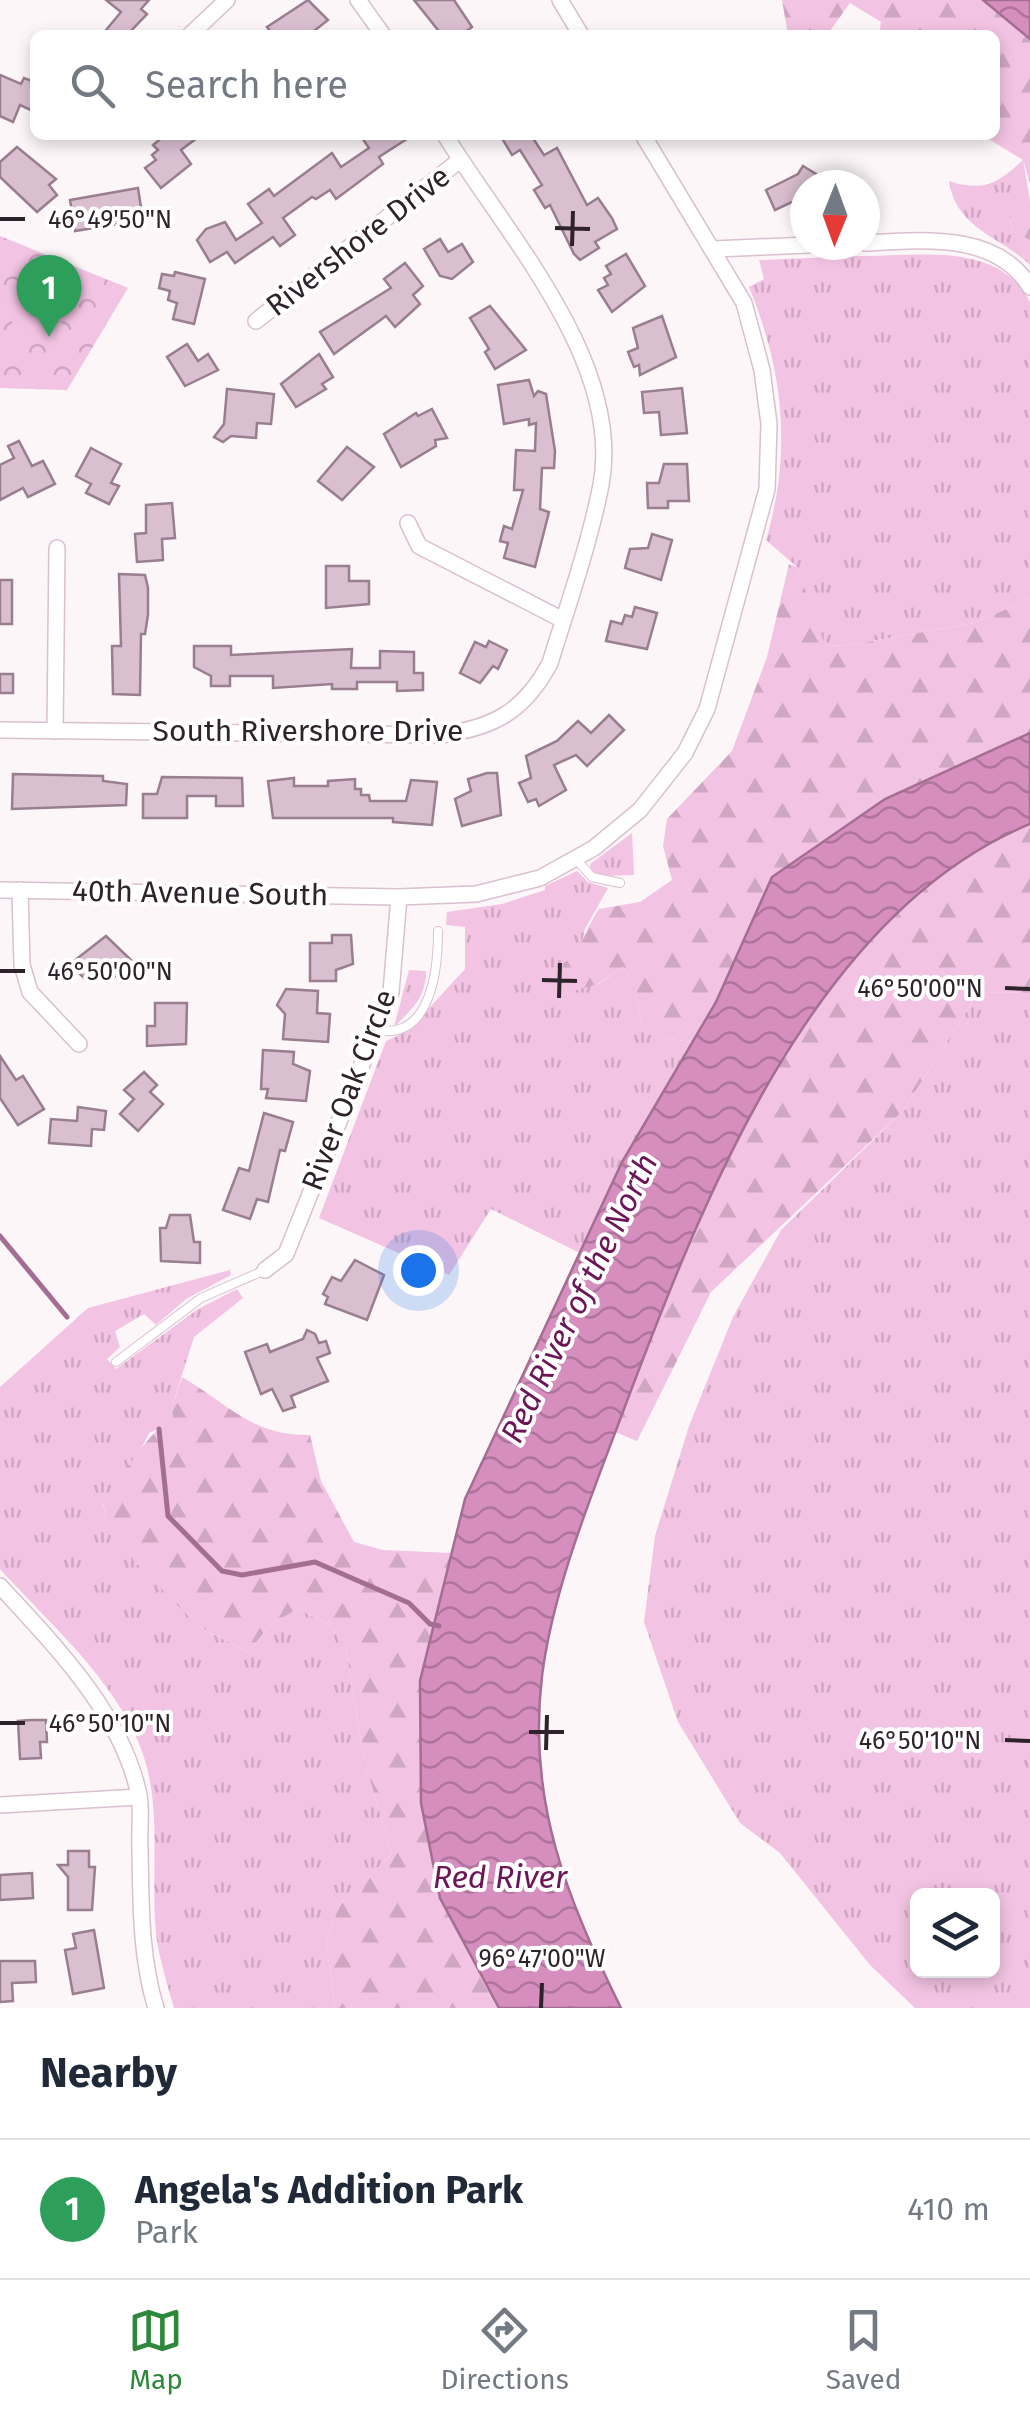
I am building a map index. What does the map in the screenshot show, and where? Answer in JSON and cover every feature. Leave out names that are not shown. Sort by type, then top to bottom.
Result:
[{"type":"street","points":[[195,30],[227,0]]},
{"type":"street","points":[[358,0],[379,30]]},
{"type":"street","points":[[560,0],[579,30]]},
{"type":"street","name":"South Rivershore Drive","points":[[0,730],[440,736],[482,729],[536,688],[550,663],[601,484],[598,404],[579,349],[547,290],[448,140]]},
{"type":"street","name":"40th Avenue South","points":[[0,890],[399,897],[476,894],[540,878],[575,858],[640,810],[685,753],[707,710],[767,489],[769,424],[762,370],[744,303],[646,140]]},
{"type":"street","name":"Rivershore Drive","points":[[256,321],[460,160]]},
{"type":"street","points":[[880,243],[982,246],[1020,270],[1030,287]]},
{"type":"street","points":[[714,249],[790,246]]},
{"type":"street","points":[[408,522],[418,546],[563,620]]},
{"type":"street","points":[[54,732],[58,548]]},
{"type":"street","points":[[20,890],[22,965],[30,992],[79,1044]]},
{"type":"street","name":"River Oak Circle","points":[[265,1270],[286,1254],[391,992],[399,897]]},
{"type":"street","points":[[0,1586],[99,1705],[126,1756],[139,1797],[144,1946],[152,2007]]},
{"type":"street","points":[[0,1805],[139,1797]]},
{"type":"lane","points":[[575,858],[592,877],[620,883]]},
{"type":"lane","points":[[376,1030],[392,1033],[403,1028],[432,996],[438,976],[438,931]]},
{"type":"lane","points":[[116,1362],[201,1298],[265,1270]]},
{"type":"green space","points":[[782,0],[983,0],[1030,39],[1030,183],[1023,160],[990,140],[1000,140],[1000,30],[880,30],[881,22],[850,3],[831,30],[787,30]]},
{"type":"green space","points":[[1023,160],[1030,201],[1010,218],[1012,231],[1030,240],[1030,265],[970,221],[953,197],[949,181],[972,186],[989,184]]},
{"type":"green space","points":[[1030,201],[1030,240],[1012,231],[1010,217]]},
{"type":"green space","points":[[0,236],[128,288],[67,390],[0,388]]},
{"type":"green space","points":[[954,256],[977,260],[1016,282],[1030,302],[1030,599],[974,623],[844,646],[824,645],[797,567],[766,540],[781,444],[777,381],[749,287],[764,279],[759,260]]},
{"type":"green space","points":[[23,303],[62,323],[48,348],[9,328]]},
{"type":"green space","points":[[789,564],[797,567],[825,645],[844,646],[974,623],[1030,599],[1030,733],[885,799],[716,1002],[692,1042],[662,1038],[642,1024],[634,983],[623,967],[597,984],[573,991],[561,977],[563,964],[599,909],[640,902],[672,880],[663,846],[667,819],[732,751],[767,657]]},
{"type":"green space","points":[[1030,824],[1030,993],[979,992],[902,1112],[711,1292],[637,1441],[615,1432],[722,1171],[768,1084],[821,1002],[881,929],[951,868]]},
{"type":"green space","points":[[632,833],[634,875],[601,876],[591,870],[590,864]]},
{"type":"green space","points":[[577,871],[588,882],[608,888],[585,929],[580,951],[598,984],[623,967],[634,983],[642,1024],[662,1038],[692,1042],[622,1162],[580,1253],[491,1209],[449,1275],[319,1218],[386,1041],[408,1031],[465,969],[465,927],[446,925],[447,912],[502,904],[545,890],[545,886]]},
{"type":"green space","points":[[409,970],[426,971],[424,989],[394,1027]]},
{"type":"green space","points":[[979,992],[1030,993],[1030,2008],[915,2008],[870,1965],[780,1853],[740,1823],[678,1722],[644,1622],[655,1536],[689,1426],[733,1317],[781,1230],[902,1112]]},
{"type":"green space","points":[[230,1270],[231,1275],[186,1299],[156,1325],[144,1314],[115,1331],[120,1347],[107,1359],[116,1369],[198,1309],[237,1289],[243,1298],[194,1337],[172,1406],[173,1422],[149,1433],[133,1465],[103,1502],[106,1521],[198,1626],[248,1652],[271,1624],[298,1609],[328,1624],[345,1645],[365,1763],[392,1854],[340,1904],[326,1941],[335,2008],[174,2008],[156,1933],[153,1799],[141,1749],[128,1720],[90,1666],[0,1569],[0,1387],[88,1308]]},
{"type":"green space","points":[[182,1377],[256,1424],[289,1434],[310,1435],[321,1481],[354,1542],[383,1550],[451,1553],[420,1681],[440,1898],[499,2008],[335,2008],[326,1941],[340,1904],[392,1854],[365,1763],[345,1645],[328,1624],[298,1609],[271,1624],[248,1652],[198,1626],[134,1561],[106,1521],[103,1501],[145,1443],[173,1421],[172,1406]]},
{"type":"water","points":[[983,0],[1030,0],[1030,39]]},
{"type":"water","name":"Red River","points":[[1030,733],[1030,824],[953,867],[885,925],[826,995],[774,1073],[689,1244],[575,1541],[555,1609],[542,1676],[540,1766],[546,1807],[568,1888],[621,2008],[499,2008],[440,1898],[421,1803],[420,1681],[465,1499],[622,1162],[716,1002],[772,877],[885,799]]},
{"type":"building","points":[[106,0],[149,0],[141,9],[147,14],[132,30],[106,30],[121,12]]},
{"type":"building","points":[[308,0],[328,20],[315,30],[267,27]]},
{"type":"building","points":[[414,0],[454,0],[472,27],[438,30]]},
{"type":"building","points":[[0,75],[21,84],[24,78],[30,80],[30,110],[20,105],[13,122],[0,116]]},
{"type":"building","points":[[159,140],[194,140],[181,150],[191,164],[161,188],[145,168],[156,160],[152,155],[158,150],[153,145]]},
{"type":"building","points":[[363,140],[405,140],[379,157],[383,164],[336,199],[330,190],[316,199],[312,197],[283,218],[295,235],[280,246],[273,237],[235,263],[227,252],[210,262],[197,240],[206,229],[225,222],[236,240],[262,223],[248,204],[269,189],[274,196],[332,153],[341,167],[369,148]]},
{"type":"building","points":[[503,140],[534,140],[544,155],[557,148],[587,205],[598,198],[617,229],[595,242],[599,248],[580,260],[550,205],[545,208],[534,190],[542,185],[520,150],[512,155]]},
{"type":"building","points":[[17,147],[56,179],[49,185],[57,195],[37,212],[0,177],[0,162]]},
{"type":"building","points":[[790,178],[790,203],[775,210],[766,190]]},
{"type":"building","points":[[138,188],[143,220],[75,231],[70,200]]},
{"type":"building","points":[[440,239],[448,252],[462,244],[473,262],[452,279],[440,276],[424,249]]},
{"type":"building","points":[[626,254],[645,286],[612,312],[598,290],[608,285],[604,278],[611,274],[606,266]]},
{"type":"building","points":[[405,263],[423,286],[413,295],[420,304],[395,327],[386,316],[334,354],[320,332],[391,288],[384,279]]},
{"type":"building","points":[[175,272],[205,279],[194,324],[173,319],[177,303],[168,300],[170,291],[159,288],[162,274],[174,276]]},
{"type":"building","points":[[490,306],[526,350],[495,369],[485,352],[489,349],[470,318]]},
{"type":"building","points":[[662,316],[676,357],[640,375],[639,365],[634,367],[628,352],[638,348],[633,328]]},
{"type":"building","points":[[187,344],[198,361],[208,354],[218,370],[185,386],[167,357]]},
{"type":"building","points":[[319,354],[333,377],[322,384],[326,389],[296,407],[281,384]]},
{"type":"building","points":[[529,380],[534,396],[538,391],[546,394],[555,451],[554,468],[542,468],[540,509],[549,512],[535,567],[504,558],[508,543],[500,541],[504,526],[512,529],[523,490],[514,490],[516,450],[535,451],[536,423],[529,425],[529,419],[504,424],[498,385]]},
{"type":"building","points":[[682,388],[687,433],[661,435],[659,412],[644,413],[642,392]]},
{"type":"building","points":[[227,389],[274,394],[271,424],[257,423],[256,438],[231,436],[223,442],[214,437],[224,424]]},
{"type":"building","points":[[432,409],[447,438],[435,440],[436,446],[401,467],[384,434],[416,413],[418,416]]},
{"type":"building","points":[[19,441],[32,466],[43,461],[55,484],[28,497],[23,488],[0,500],[0,465],[14,458],[8,446]]},
{"type":"building","points":[[347,447],[374,467],[342,500],[318,481]]},
{"type":"building","points":[[91,448],[121,464],[111,483],[119,486],[109,504],[86,493],[91,484],[76,476]]},
{"type":"building","points":[[664,464],[687,464],[689,501],[668,501],[668,508],[648,508],[647,483],[659,483]]},
{"type":"building","points":[[172,503],[175,538],[162,539],[163,560],[137,562],[135,534],[146,533],[146,505]]},
{"type":"building","points":[[652,534],[672,540],[661,580],[625,568],[630,549],[648,548]]},
{"type":"building","points":[[326,566],[349,566],[349,581],[369,581],[369,604],[326,608]]},
{"type":"building","points":[[119,574],[145,575],[148,588],[148,615],[145,634],[141,634],[140,695],[113,694],[112,646],[121,646]]},
{"type":"building","points":[[0,580],[12,580],[12,624],[0,624]]},
{"type":"building","points":[[635,607],[657,613],[647,649],[606,641],[611,621],[622,624],[625,615],[632,617]]},
{"type":"building","points":[[489,641],[507,650],[498,669],[493,666],[480,683],[460,673],[475,642],[486,647]]},
{"type":"building","points":[[194,646],[231,646],[231,655],[352,649],[351,668],[380,668],[380,651],[414,652],[414,673],[423,673],[423,690],[397,691],[397,682],[357,682],[357,689],[332,689],[332,684],[273,688],[273,676],[230,676],[230,686],[211,686],[211,676],[194,667]]},
{"type":"building","points":[[0,674],[13,674],[13,693],[0,693]]},
{"type":"building","points":[[609,715],[624,730],[587,766],[576,755],[554,765],[566,790],[539,806],[536,799],[528,802],[519,783],[531,778],[526,756],[557,741],[578,721],[591,733]]},
{"type":"building","points":[[497,773],[501,815],[462,826],[455,799],[471,791],[468,779]]},
{"type":"building","points":[[13,774],[103,776],[103,781],[127,784],[126,805],[12,809]]},
{"type":"building","points":[[162,777],[242,778],[243,806],[216,806],[216,796],[187,796],[187,818],[143,818],[143,794],[157,794]]},
{"type":"building","points":[[294,778],[294,786],[328,786],[328,781],[355,779],[355,789],[361,789],[361,795],[369,795],[370,801],[406,801],[411,780],[437,782],[432,825],[393,822],[393,818],[273,818],[268,781]]},
{"type":"building","points":[[332,935],[351,935],[353,964],[336,970],[336,981],[310,981],[310,943],[332,943]]},
{"type":"building","points":[[106,936],[131,960],[109,982],[97,969],[86,980],[70,964]]},
{"type":"building","points":[[286,989],[318,991],[317,1013],[330,1014],[328,1042],[283,1039],[285,1014],[277,1005]]},
{"type":"building","points":[[155,1003],[187,1003],[186,1044],[147,1046],[147,1026],[155,1026]]},
{"type":"building","points":[[263,1050],[294,1052],[293,1064],[310,1071],[306,1101],[266,1098],[268,1089],[261,1089]]},
{"type":"building","points":[[0,1056],[16,1080],[23,1076],[44,1109],[18,1125],[0,1098]]},
{"type":"building","points":[[144,1072],[157,1085],[150,1092],[163,1104],[138,1131],[120,1114],[134,1099],[124,1090]]},
{"type":"building","points":[[78,1107],[106,1111],[104,1130],[92,1129],[91,1146],[49,1143],[51,1119],[77,1121]]},
{"type":"building","points":[[264,1113],[293,1122],[285,1151],[280,1150],[268,1202],[257,1199],[250,1219],[223,1210],[239,1168],[249,1171]]},
{"type":"building","points":[[170,1215],[190,1215],[194,1242],[200,1242],[200,1263],[161,1261],[160,1228],[166,1228]]},
{"type":"building","points":[[355,1260],[384,1275],[367,1320],[325,1304],[328,1297],[323,1294],[332,1277],[341,1281]]},
{"type":"building","points":[[307,1330],[315,1334],[319,1343],[326,1341],[330,1353],[317,1358],[328,1381],[291,1396],[295,1407],[283,1411],[272,1389],[261,1394],[245,1352],[267,1344],[270,1352],[303,1339]]},
{"type":"building","points":[[46,1720],[47,1742],[40,1742],[41,1758],[20,1759],[18,1721]]},
{"type":"building","points":[[68,1851],[89,1851],[89,1867],[95,1867],[92,1910],[68,1910],[68,1877],[58,1865],[68,1865]]},
{"type":"building","points":[[32,1873],[33,1898],[0,1900],[0,1875]]},
{"type":"building","points":[[94,1930],[104,1988],[73,1994],[65,1950],[76,1948],[73,1934]]},
{"type":"building","points":[[0,1961],[35,1961],[36,1982],[12,1983],[13,2001],[0,2002]]},
{"type":"waterway","points":[[0,1236],[67,1317]]},
{"type":"waterway","points":[[159,1429],[168,1516],[222,1571],[242,1575],[315,1562],[409,1603],[430,1624],[439,1626]]},
{"type":"place","name":"Angela's Addition Park","points":[[49,337]]},
{"type":"water label","name":"Red River of the North","points":[[579,1298]]}]
